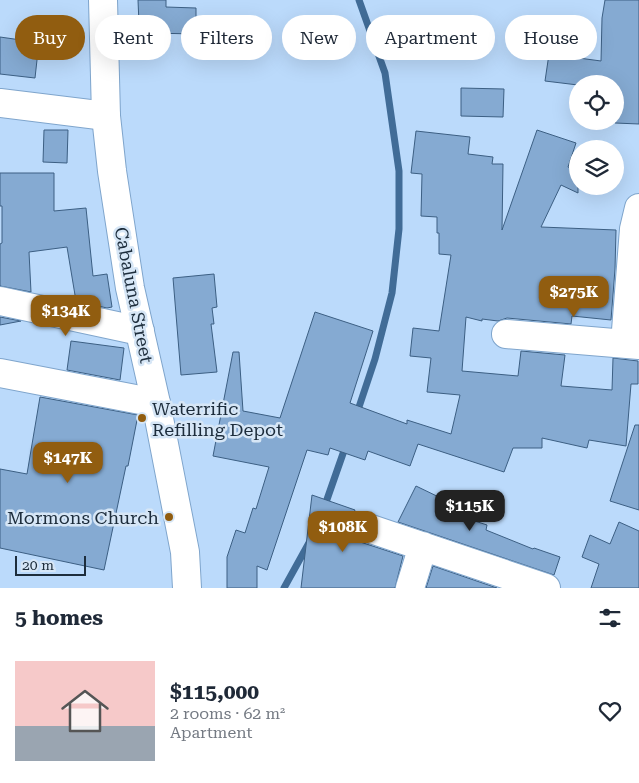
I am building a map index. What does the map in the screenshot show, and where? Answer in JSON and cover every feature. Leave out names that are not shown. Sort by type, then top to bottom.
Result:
[{"type":"street","name":"Cabaluna Street","points":[[103,0],[106,116],[112,171],[130,288],[156,403],[184,552],[187,588]]},
{"type":"street","points":[[0,103],[106,116]]},
{"type":"street","points":[[506,334],[632,344],[634,229],[639,208]]},
{"type":"street","points":[[0,301],[140,332]]},
{"type":"street","points":[[0,373],[156,403]]},
{"type":"street","points":[[371,529],[423,546],[518,584],[546,588]]},
{"type":"street","points":[[410,588],[423,546]]},
{"type":"building","points":[[138,0],[166,0],[166,7],[196,8],[196,15],[181,15],[181,34],[171,33],[171,15],[139,15]]},
{"type":"building","points":[[605,0],[639,0],[639,124],[624,123],[624,75],[569,75],[569,84],[545,81],[548,60],[601,61],[602,18]]},
{"type":"building","points":[[0,37],[15,39],[15,60],[37,60],[35,78],[0,74]]},
{"type":"building","points":[[461,88],[504,89],[503,117],[461,116]]},
{"type":"building","points":[[44,130],[68,130],[67,163],[43,162]]},
{"type":"building","points":[[537,130],[569,141],[569,189],[561,185],[541,227],[616,230],[611,320],[572,316],[571,324],[507,318],[498,321],[482,319],[482,321],[466,317],[462,371],[518,376],[521,351],[565,355],[561,386],[612,390],[613,358],[638,361],[638,384],[631,384],[626,446],[589,440],[587,448],[542,438],[542,448],[513,448],[504,472],[418,444],[410,466],[368,451],[365,460],[330,448],[328,455],[307,450],[267,570],[257,566],[257,588],[227,588],[227,557],[236,530],[245,533],[253,508],[256,509],[269,467],[213,456],[233,352],[239,352],[243,411],[280,418],[315,312],[373,331],[350,403],[407,424],[407,420],[451,434],[460,395],[427,392],[431,358],[410,356],[413,328],[439,331],[451,255],[439,254],[437,217],[421,216],[422,174],[411,173],[416,131],[470,137],[468,154],[493,157],[492,164],[503,164],[502,230]]},
{"type":"building","points":[[0,173],[54,173],[54,211],[86,208],[93,276],[107,274],[112,307],[107,308],[76,301],[67,247],[29,252],[31,292],[0,286],[2,206],[0,206]]},
{"type":"building","points":[[214,274],[217,307],[212,308],[214,324],[211,324],[217,372],[181,375],[173,278]]},
{"type":"building","points":[[0,317],[21,321],[0,325]]},
{"type":"building","points":[[71,341],[124,348],[120,380],[67,370]]},
{"type":"building","points":[[40,397],[138,415],[104,570],[0,548],[0,469],[27,474]]},
{"type":"building","points":[[635,425],[639,425],[639,510],[610,501]]},
{"type":"building","points":[[416,486],[445,500],[441,510],[487,525],[486,530],[533,549],[560,557],[554,575],[398,522]]},
{"type":"building","points":[[312,495],[355,510],[345,537],[403,556],[395,588],[301,588]]},
{"type":"building","points":[[619,522],[639,531],[639,588],[591,588],[599,564],[582,557],[590,535],[610,544]]},
{"type":"building","points":[[433,566],[497,588],[426,588]]},
{"type":"waterway","points":[[357,413],[375,359],[392,293],[399,229],[399,171],[385,73],[359,0]]},
{"type":"waterway","points":[[324,508],[346,445]]},
{"type":"waterway","points":[[284,588],[310,541]]},
{"type":"place","name":"Waterrific Refilling Depot","points":[[142,418]]},
{"type":"place","name":"Mormons Church","points":[[169,517]]}]
